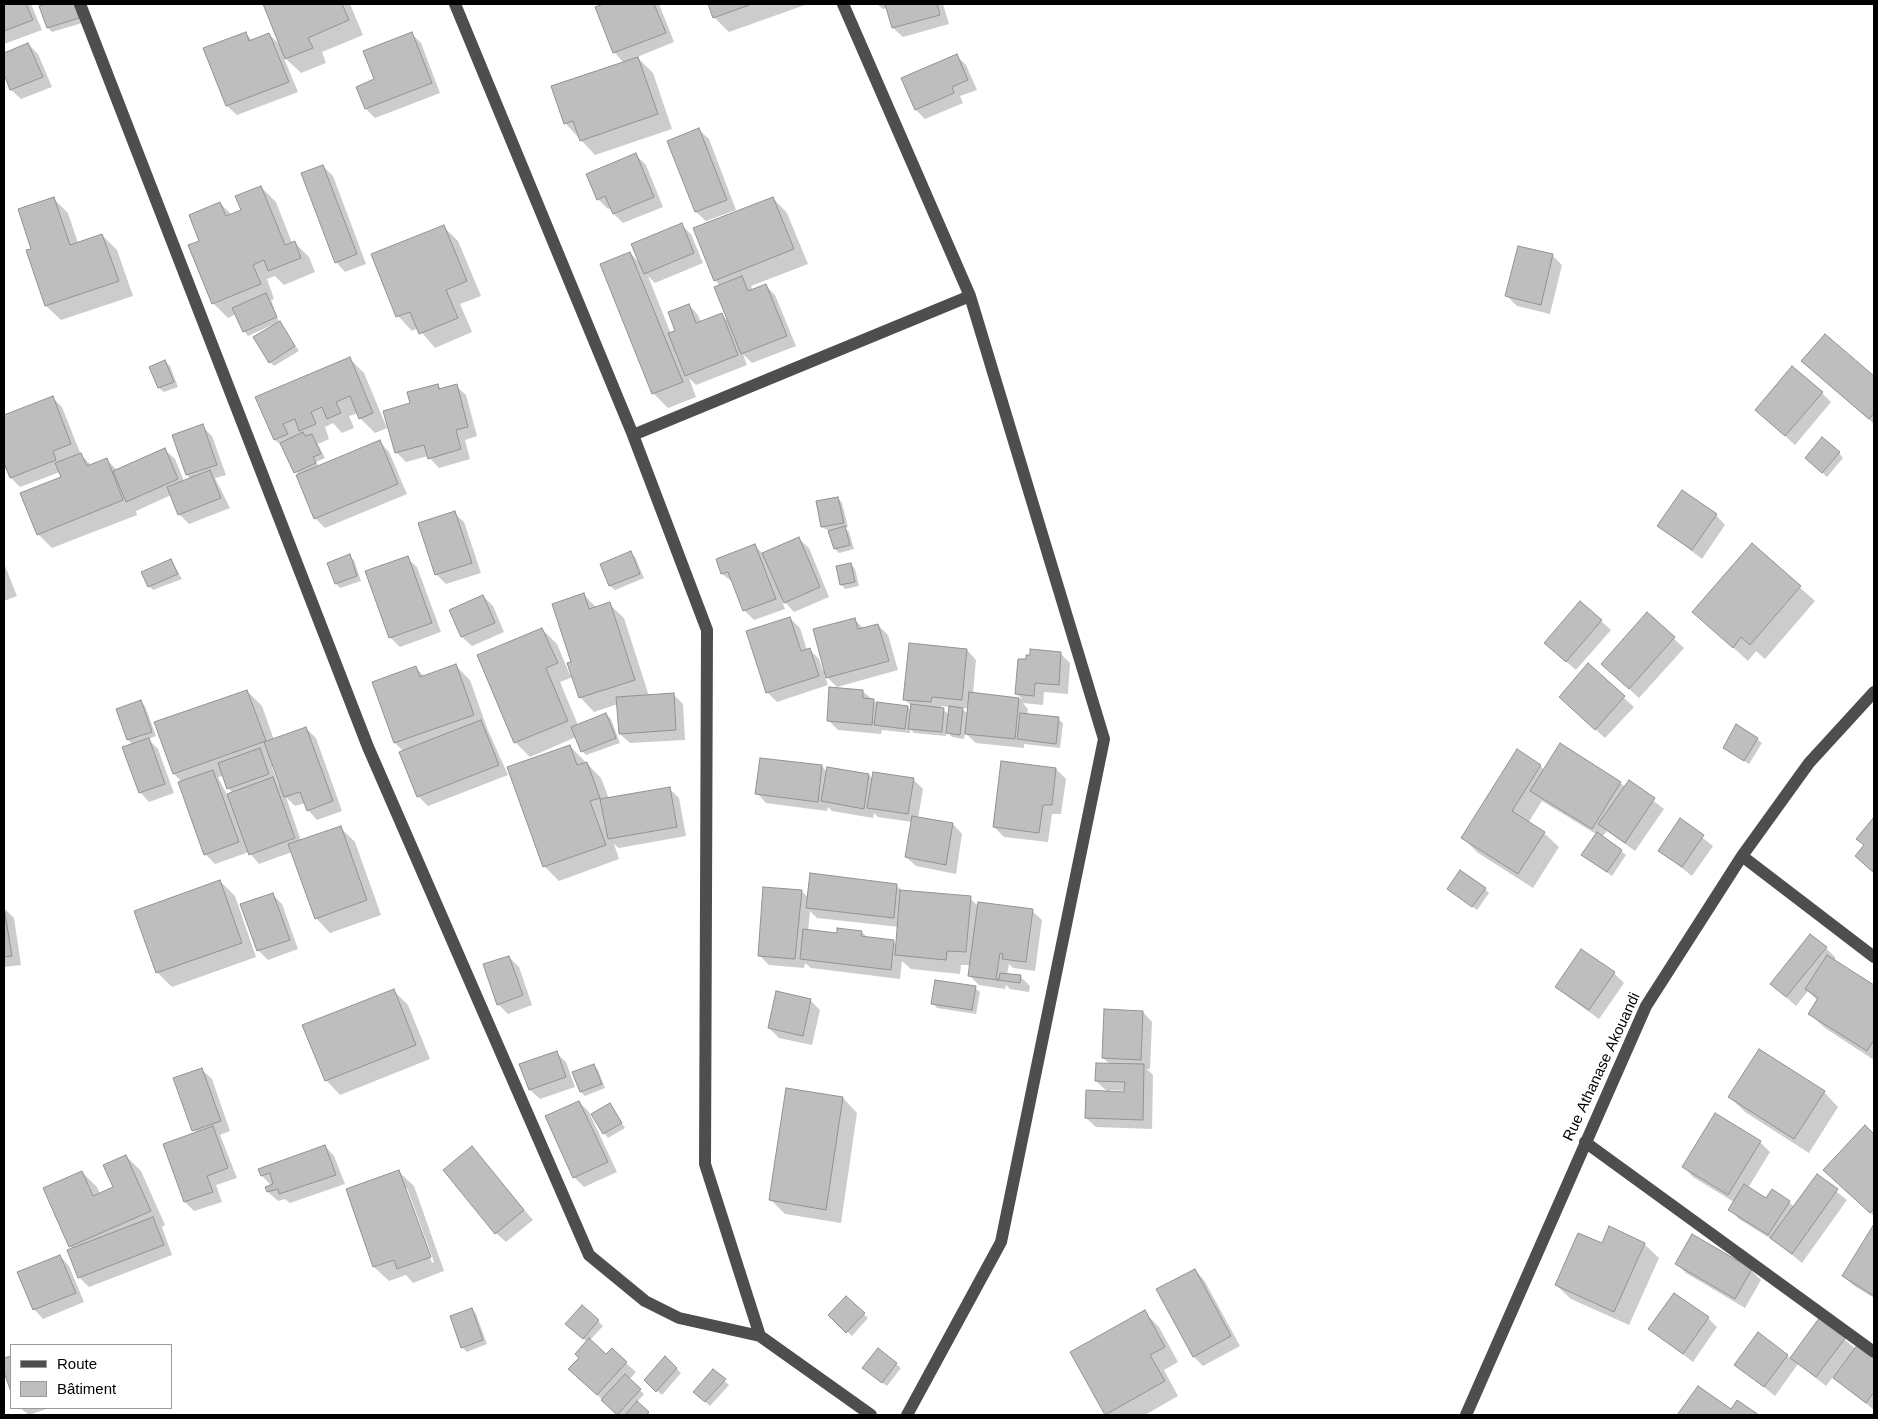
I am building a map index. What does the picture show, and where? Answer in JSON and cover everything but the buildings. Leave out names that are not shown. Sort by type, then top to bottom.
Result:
[{"type":"street","points":[[80,4],[368,747],[589,1255],[645,1301],[679,1318],[760,1336],[870,1415]]},
{"type":"street","points":[[455,4],[633,436],[707,630],[705,1164],[760,1336]]},
{"type":"street","points":[[843,4],[970,296],[1104,739],[1001,1242],[907,1415]]},
{"type":"street","points":[[633,436],[970,296]]},
{"type":"street","name":"Rue Athanase Akouandi","points":[[1466,1415],[1646,1006],[1742,856],[1809,763],[1874,692]]},
{"type":"street","points":[[1742,856],[1874,957]]},
{"type":"street","points":[[1585,1142],[1874,1352]]}]
